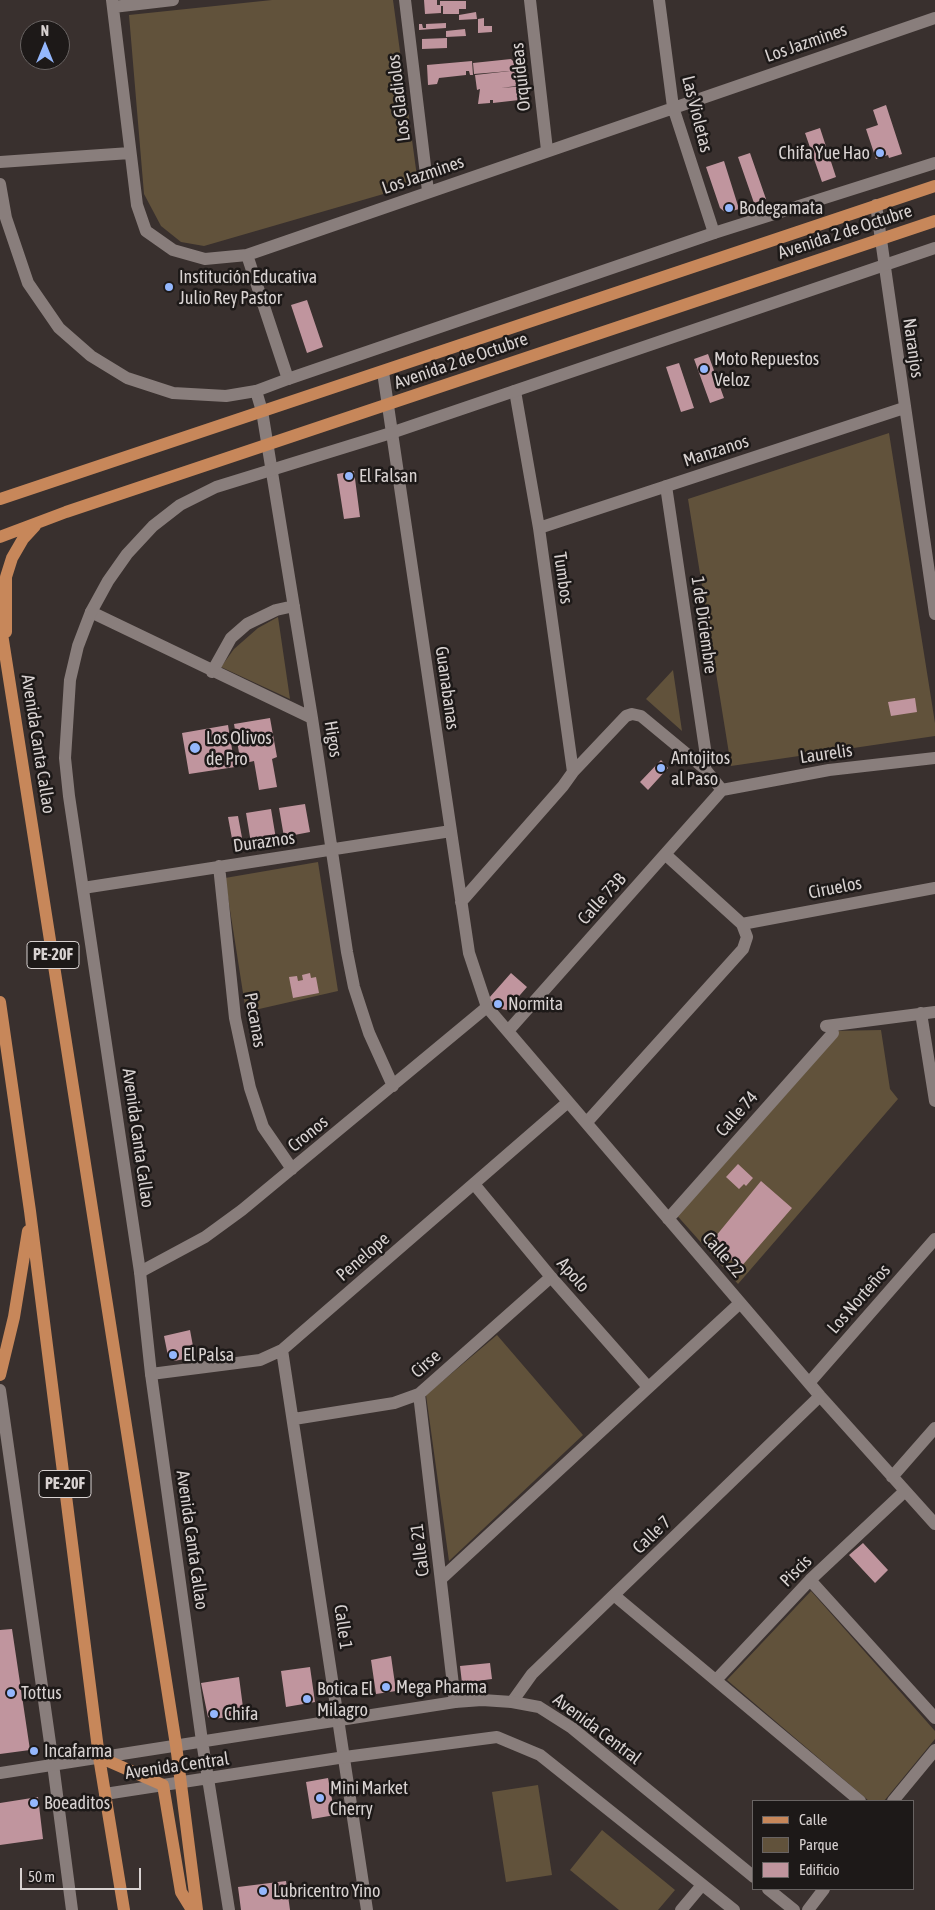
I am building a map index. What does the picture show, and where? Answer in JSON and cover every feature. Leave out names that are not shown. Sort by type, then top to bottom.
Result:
[{"type":"main road","name":"Avenida 2 de Octubre","points":[[0,499],[935,186]]},
{"type":"main road","name":"Avenida 2 de Octubre","points":[[0,537],[268,444],[935,221]]},
{"type":"main road","points":[[6,647],[6,576],[12,558],[23,538],[38,523]]},
{"type":"main road","name":"Avenida Canta Callao","points":[[0,621],[6,647],[105,1300],[182,1783],[197,1910]]},
{"type":"main road","name":"PE-20F","points":[[0,1002],[30,1211],[99,1757],[124,1910]]},
{"type":"main road","points":[[0,1375],[14,1317],[30,1211]]},
{"type":"main road","points":[[99,1757],[163,1785],[181,1892],[192,1910]]},
{"type":"street","points":[[113,3],[173,0]]},
{"type":"street","name":"Los Gladiolos","points":[[405,0],[428,191]]},
{"type":"street","name":"Orquídeas","points":[[530,0],[547,150]]},
{"type":"street","name":"Las Violetas","points":[[659,0],[674,107],[714,233]]},
{"type":"street","name":"Los Jazmines","points":[[113,3],[137,205],[146,231],[173,250],[205,259],[247,255],[547,150],[935,18]]},
{"type":"street","points":[[0,162],[130,153]]},
{"type":"street","points":[[0,184],[6,218],[28,284],[59,328],[91,356],[128,378],[173,393],[226,396],[256,391],[714,233],[935,163]]},
{"type":"street","name":"Naranjos","points":[[876,205],[879,239],[935,614]]},
{"type":"street","points":[[273,469],[392,432],[935,248]]},
{"type":"street","points":[[247,255],[288,379]]},
{"type":"street","name":"Guanabanas","points":[[382,372],[469,953],[487,1007]]},
{"type":"street","name":"Tumbos","points":[[515,390],[538,528],[573,772]]},
{"type":"street","name":"Higos","points":[[256,391],[262,411],[273,469],[347,952],[354,987],[369,1033],[393,1086]]},
{"type":"street","name":"Manzanos","points":[[538,528],[904,408]]},
{"type":"street","name":"Avenida Canta Callao","points":[[229,1910],[202,1741],[151,1374],[140,1272],[69,796],[65,758],[70,680],[78,646],[91,612],[108,581],[127,554],[160,521],[180,505],[216,487],[273,469]]},
{"type":"street","name":"1 de Diciembre","points":[[666,486],[704,749],[705,769]]},
{"type":"street","points":[[212,672],[231,638],[246,624],[276,610],[294,606]]},
{"type":"street","points":[[91,612],[212,672],[312,718]]},
{"type":"street","points":[[461,902],[563,786],[573,772],[626,716],[632,714],[641,716],[705,769],[722,790]]},
{"type":"street","name":"Laurelis","points":[[722,790],[829,770],[935,758]]},
{"type":"street","name":"Calle 73B","points":[[508,1031],[722,790]]},
{"type":"street","name":"Duraznos","points":[[83,888],[451,831]]},
{"type":"street","points":[[587,1122],[743,949],[747,937],[742,924],[666,855]]},
{"type":"street","name":"Pecanas","points":[[219,866],[235,1018],[250,1088],[263,1126],[292,1169]]},
{"type":"street","name":"Ciruelos","points":[[742,924],[935,888]]},
{"type":"street","name":"Cronos","points":[[140,1272],[205,1237],[292,1169],[487,1007]]},
{"type":"street","name":"Calle 22","points":[[487,1007],[820,1396],[935,1524]]},
{"type":"street","name":"Calle 74","points":[[668,1219],[830,1030],[935,1012]]},
{"type":"street","points":[[921,1013],[935,1101]]},
{"type":"street","name":"Penelope","points":[[151,1374],[260,1360],[282,1350],[568,1102]]},
{"type":"street","name":"Apolo","points":[[474,1184],[551,1277],[648,1387]]},
{"type":"street","name":"Los Norteños","points":[[809,1383],[935,1239]]},
{"type":"street","name":"Cirse","points":[[294,1419],[394,1403],[419,1394],[551,1277]]},
{"type":"street","points":[[442,1578],[740,1303]]},
{"type":"street","name":"Calle 1","points":[[282,1350],[294,1419],[367,1910]]},
{"type":"street","points":[[0,1390],[72,1910]]},
{"type":"street","name":"Calle 21","points":[[419,1394],[455,1702]]},
{"type":"street","name":"Calle 7","points":[[512,1702],[532,1674],[616,1596],[820,1396]]},
{"type":"street","points":[[892,1477],[935,1428]]},
{"type":"street","name":"Piscis","points":[[716,1680],[810,1580],[905,1491]]},
{"type":"street","points":[[810,1580],[935,1718]]},
{"type":"street","points":[[616,1596],[859,1800]]},
{"type":"street","name":"Avenida Central","points":[[0,1773],[202,1741],[339,1722],[455,1702],[482,1700],[512,1702],[539,1707],[572,1728],[752,1875]]},
{"type":"street","name":"Avenida Central","points":[[105,1794],[345,1757],[497,1737],[540,1755],[734,1910]]},
{"type":"street","points":[[894,1800],[935,1750]]},
{"type":"street","points":[[681,1910],[702,1885]]},
{"type":"street","points":[[769,1890],[794,1910]]},
{"type":"street","points":[[808,1910],[823,1890]]},
{"type":"green space","points":[[272,0],[393,0],[418,184],[204,246],[181,242],[161,226],[144,194],[129,15]]},
{"type":"green space","points":[[889,433],[935,723],[935,736],[731,766],[688,499]]},
{"type":"green space","points":[[278,617],[290,699],[221,667],[234,649],[258,628]]},
{"type":"green space","points":[[673,670],[682,731],[646,699]]},
{"type":"green space","points":[[318,862],[338,991],[246,1012],[225,878]]},
{"type":"green space","points":[[881,1030],[890,1089],[898,1099],[738,1284],[673,1211],[832,1031]]},
{"type":"green space","points":[[497,1335],[583,1435],[449,1561],[426,1395]]},
{"type":"green space","points":[[811,1591],[935,1731],[935,1739],[885,1800],[868,1800],[727,1680]]},
{"type":"green space","points":[[538,1785],[552,1875],[506,1882],[492,1792]]},
{"type":"green space","points":[[602,1830],[675,1890],[658,1910],[619,1910],[570,1870]]},
{"type":"building","points":[[424,0],[437,0],[437,5],[440,5],[440,1],[466,1],[466,9],[459,9],[459,14],[443,14],[443,6],[441,6],[441,13],[425,14]]},
{"type":"building","points":[[476,12],[477,19],[459,20],[459,15]]},
{"type":"building","points":[[484,18],[484,26],[492,26],[492,32],[478,33],[478,19]]},
{"type":"building","points":[[446,23],[446,28],[419,30],[419,24],[426,28],[426,24]]},
{"type":"building","points":[[465,29],[466,36],[446,37],[446,31]]},
{"type":"building","points":[[447,38],[447,48],[422,49],[422,39]]},
{"type":"building","points":[[511,59],[517,65],[518,71],[522,70],[524,85],[501,88],[525,86],[524,98],[493,103],[493,100],[490,100],[490,103],[478,104],[480,89],[477,90],[475,75],[510,71],[474,74],[473,63]]},
{"type":"building","points":[[472,61],[473,75],[466,71],[466,75],[439,78],[437,84],[428,85],[427,65]]},
{"type":"building","points":[[886,105],[902,154],[889,158],[888,155],[876,159],[866,129],[878,125],[873,110]]},
{"type":"building","points":[[820,128],[836,177],[822,182],[805,133]]},
{"type":"building","points":[[750,153],[766,199],[754,203],[738,157]]},
{"type":"building","points":[[724,161],[739,209],[726,213],[720,208],[706,167]]},
{"type":"building","points":[[307,300],[323,347],[307,353],[291,305]]},
{"type":"building","points":[[708,354],[724,398],[710,403],[694,359]]},
{"type":"building","points":[[679,363],[694,408],[681,412],[666,367]]},
{"type":"building","points":[[354,471],[360,517],[344,519],[337,474]]},
{"type":"building","points":[[915,698],[917,712],[891,716],[888,702]]},
{"type":"building","points":[[270,718],[277,757],[272,759],[277,787],[259,790],[254,761],[241,764],[234,724]]},
{"type":"building","points":[[228,725],[235,767],[189,774],[182,733]]},
{"type":"building","points":[[661,760],[668,768],[648,790],[640,782]]},
{"type":"building","points":[[305,804],[310,832],[284,837],[279,808]]},
{"type":"building","points":[[271,809],[276,839],[251,843],[246,813]]},
{"type":"building","points":[[238,816],[243,843],[233,844],[228,817]]},
{"type":"building","points":[[310,973],[311,978],[316,977],[319,993],[293,998],[289,977],[297,976],[298,981],[303,980],[302,975]]},
{"type":"building","points":[[511,973],[527,987],[507,1010],[496,1008],[489,998]]},
{"type":"building","points":[[738,1164],[753,1178],[746,1186],[744,1184],[739,1189],[726,1177]]},
{"type":"building","points":[[761,1181],[792,1208],[740,1268],[711,1242]]},
{"type":"building","points":[[190,1330],[195,1357],[174,1361],[168,1356],[164,1336]]},
{"type":"building","points":[[863,1543],[888,1570],[875,1583],[849,1555]]},
{"type":"building","name":"Tottus","points":[[12,1629],[30,1750],[0,1754],[0,1630]]},
{"type":"building","points":[[391,1656],[396,1691],[376,1694],[371,1660]]},
{"type":"building","points":[[490,1663],[492,1679],[462,1683],[460,1666]]},
{"type":"building","points":[[310,1667],[315,1702],[286,1707],[281,1671]]},
{"type":"building","points":[[239,1677],[244,1715],[213,1719],[208,1717],[201,1683]]},
{"type":"building","name":"Mini Market Cherry","points":[[328,1778],[335,1815],[312,1819],[306,1782]]},
{"type":"building","points":[[38,1797],[43,1839],[0,1845],[0,1803]]},
{"type":"building","points":[[286,1881],[290,1910],[241,1910],[238,1887]]},
{"type":"place","name":"Chifa Yue Hao","points":[[880,153]]},
{"type":"place","name":"Bodegamata","points":[[729,208]]},
{"type":"place","name":"Institución Educativa Julio Rey Pastor","points":[[169,287]]},
{"type":"place","name":"Moto Repuestos Veloz","points":[[704,369]]},
{"type":"place","name":"El Falsan","points":[[349,476]]},
{"type":"place","name":"Los Olivos de Pro","points":[[195,748]]},
{"type":"place","name":"Antojitos al Paso","points":[[661,768]]},
{"type":"place","name":"Normita","points":[[498,1004]]},
{"type":"place","name":"El Palsa","points":[[173,1355]]},
{"type":"place","name":"Mega Pharma","points":[[386,1687]]},
{"type":"place","name":"Tottus","points":[[11,1693]]},
{"type":"place","name":"Botica El Milagro","points":[[307,1699]]},
{"type":"place","name":"Chifa","points":[[214,1714]]},
{"type":"place","name":"Incafarma","points":[[34,1751]]},
{"type":"place","name":"Mini Market Cherry","points":[[320,1798]]},
{"type":"place","name":"Boeaditos","points":[[34,1803]]},
{"type":"place","name":"Lubricentro Yino","points":[[263,1891]]}]
